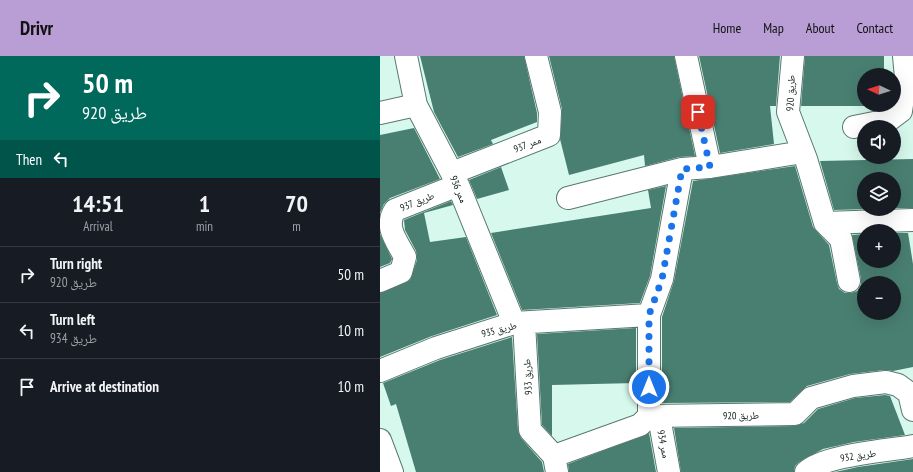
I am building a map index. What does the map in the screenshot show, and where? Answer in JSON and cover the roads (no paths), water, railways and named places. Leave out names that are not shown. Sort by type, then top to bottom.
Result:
[{"type":"street","name":"ممر 936","points":[[406,56],[416,105],[455,179],[519,323]]},
{"type":"street","name":"ممر 937","points":[[455,179],[550,135],[550,112],[536,56]]},
{"type":"street","points":[[686,56],[710,167]]},
{"type":"street","name":"طريق 920","points":[[793,56],[788,112],[803,152],[825,223],[841,239],[849,281]]},
{"type":"street","points":[[854,127],[889,120],[902,111],[906,78],[904,56]]},
{"type":"street","points":[[380,113],[416,105]]},
{"type":"street","points":[[568,198],[682,169],[710,167],[803,152]]},
{"type":"street","name":"ممر 934","points":[[669,472],[654,416],[649,315],[662,279],[682,169]]},
{"type":"street","name":"طريق 937","points":[[380,281],[401,272],[406,257],[390,226],[391,216],[395,210],[455,179]]},
{"type":"street","points":[[825,223],[913,220]]},
{"type":"street","name":"طريق 935","points":[[380,371],[436,348],[519,323],[649,315]]},
{"type":"street","name":"طريق 933","points":[[519,323],[530,430],[555,464]]},
{"type":"street","name":"طريق 920","points":[[654,416],[795,414],[811,398],[853,386],[886,382],[898,385],[909,393],[913,410]]},
{"type":"street","points":[[555,464],[640,426],[654,416]]},
{"type":"street","points":[[380,440],[392,472]]},
{"type":"street","name":"طريق 932","points":[[806,472],[816,464],[830,460],[913,446]]}]
